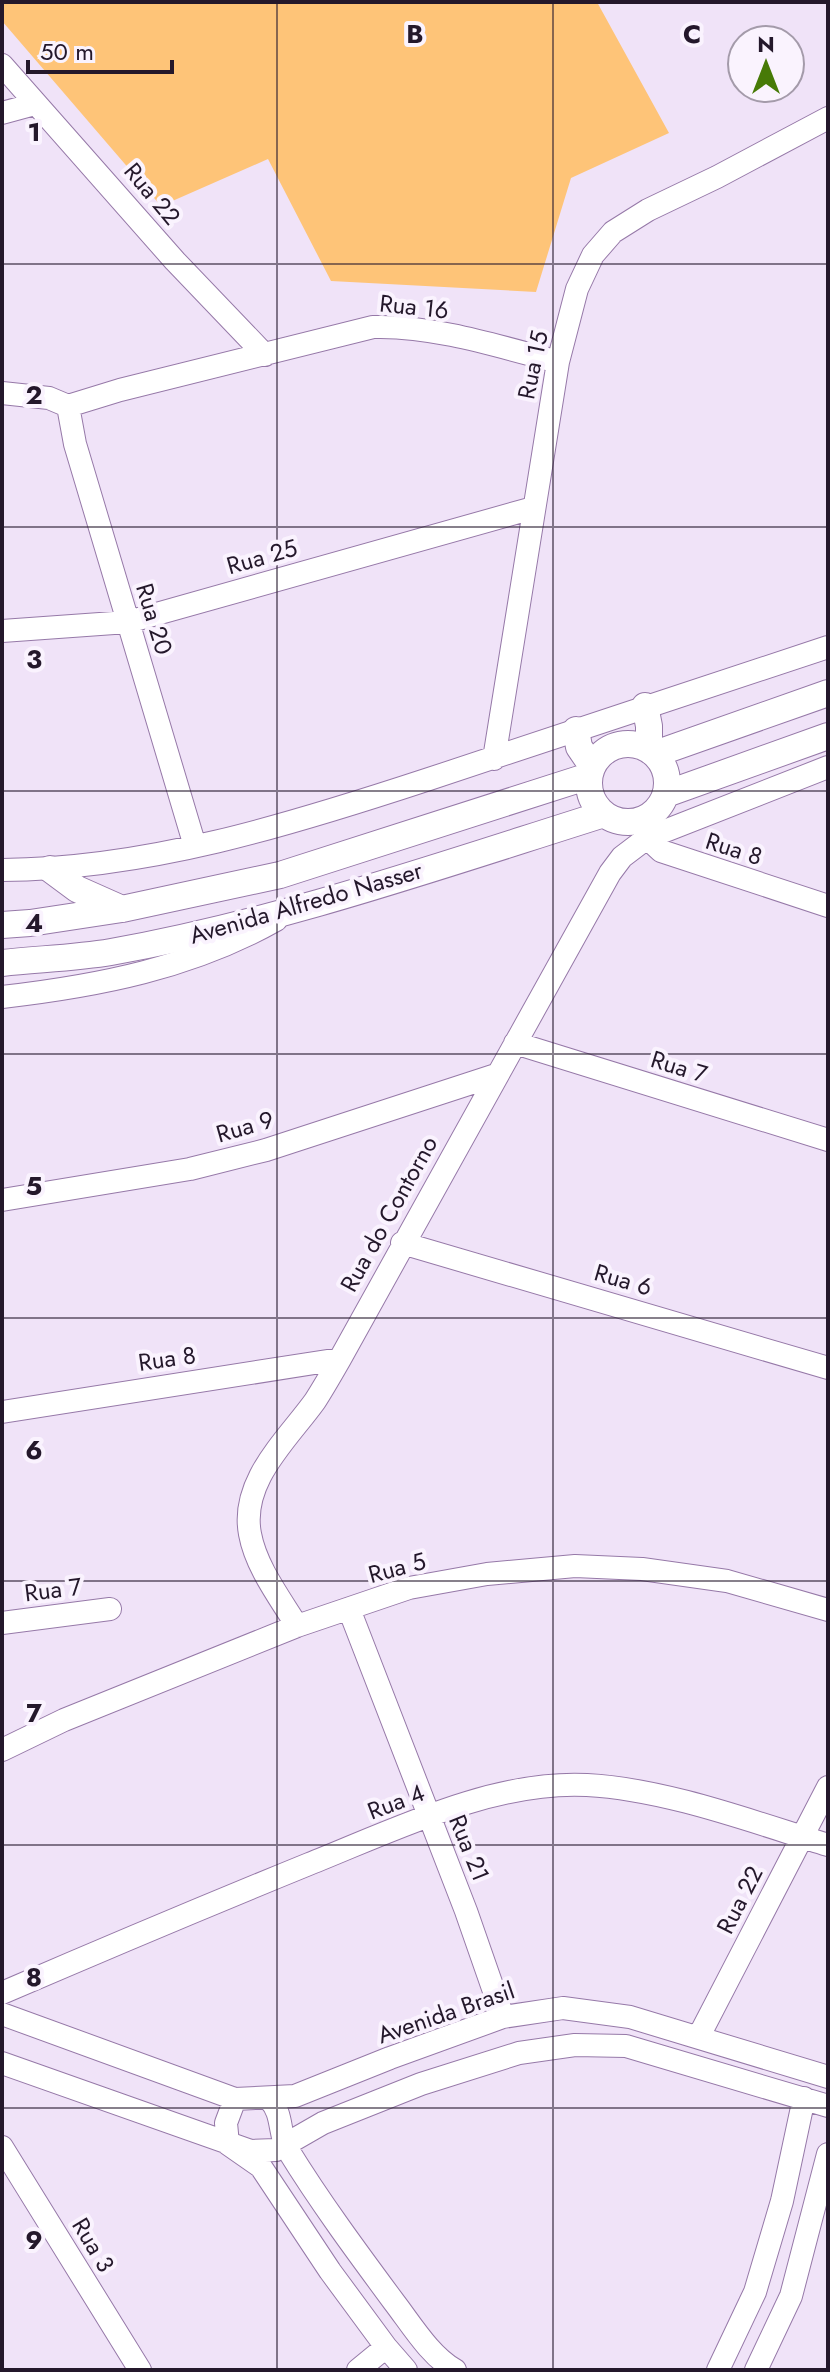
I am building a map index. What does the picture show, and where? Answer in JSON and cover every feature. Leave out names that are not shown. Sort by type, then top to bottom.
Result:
[{"type":"main road","points":[[652,752],[828,693]]},
{"type":"main road","points":[[645,706],[652,752]]},
{"type":"main road","points":[[576,730],[579,747],[590,771],[589,790],[604,814],[643,829],[666,794],[664,766],[652,752],[637,744],[623,743],[610,747],[600,755],[590,771]]},
{"type":"main road","points":[[666,794],[828,736]]},
{"type":"main road","name":"Avenida Alfredo Nasser","points":[[2,925],[122,909],[280,875],[590,771]]},
{"type":"main road","name":"Avenida Alfredo Nasser","points":[[2,963],[108,953],[209,933],[604,814]]},
{"type":"main road","points":[[50,869],[77,889],[122,909]]},
{"type":"street","name":"Rua 22","points":[[2,65],[175,261],[265,355]]},
{"type":"street","points":[[2,113],[35,104]]},
{"type":"street","name":"Rua 15","points":[[494,759],[558,362],[577,289],[593,255],[613,232],[648,210],[828,118]]},
{"type":"street","name":"Rua 16","points":[[68,406],[156,380],[373,327],[393,326],[499,346],[558,362]]},
{"type":"street","points":[[2,393],[49,398],[68,406]]},
{"type":"street","name":"Rua 20","points":[[68,406],[75,444],[195,846]]},
{"type":"street","name":"Rua 25","points":[[2,631],[128,622],[533,508]]},
{"type":"street","points":[[2,870],[50,869],[109,862],[195,846],[339,809],[828,647]]},
{"type":"street","name":"Rua do Contorno","points":[[297,1626],[264,1572],[250,1536],[248,1511],[255,1484],[317,1399],[610,873],[643,829],[828,767]]},
{"type":"street","name":"Rua 8","points":[[643,829],[661,851],[828,906]]},
{"type":"street","points":[[2,997],[115,980],[182,962],[240,940],[295,909]]},
{"type":"street","name":"Rua 7","points":[[515,1043],[828,1140]]},
{"type":"street","name":"Rua 9","points":[[2,1200],[175,1172],[236,1158],[496,1075]]},
{"type":"street","name":"Rua 6","points":[[402,1243],[828,1368]]},
{"type":"street","name":"Rua 8","points":[[2,1412],[340,1359]]},
{"type":"street","name":"Rua 5","points":[[2,1750],[64,1720],[297,1626],[409,1588],[487,1574],[575,1566],[642,1569],[727,1581],[828,1610]]},
{"type":"street","name":"Rua 7","points":[[2,1623],[110,1609]]},
{"type":"street","name":"Rua 21","points":[[349,1609],[466,1911],[503,2017]]},
{"type":"street","name":"Rua 4","points":[[2,1993],[428,1816],[494,1796],[585,1785],[631,1790],[828,1845]]},
{"type":"street","name":"Rua 22","points":[[699,2036],[828,1787]]},
{"type":"street","name":"Avenida Brasil","points":[[2,2014],[235,2099],[295,2096],[503,2017],[563,2008],[630,2017],[828,2077]]},
{"type":"street","points":[[626,2046],[630,2017]]},
{"type":"street","points":[[2,2063],[202,2132],[228,2144],[262,2152],[285,2145],[323,2123],[421,2084],[519,2053],[575,2045],[626,2046],[828,2106]]},
{"type":"street","points":[[718,2370],[755,2292],[782,2201],[804,2098]]},
{"type":"street","points":[[235,2099],[226,2123],[228,2144],[261,2167],[330,2271],[406,2370]]},
{"type":"street","points":[[269,2099],[278,2110],[285,2145],[357,2253],[448,2368]]},
{"type":"street","name":"Rua 3","points":[[2,2147],[140,2370]]},
{"type":"street","points":[[756,2370],[791,2296],[828,2154]]},
{"type":"street","points":[[358,2370],[386,2347]]},
{"type":"shaded area","points":[[2,2],[597,2],[669,133],[571,178],[536,292],[331,281],[268,159],[161,206],[2,21]]}]
